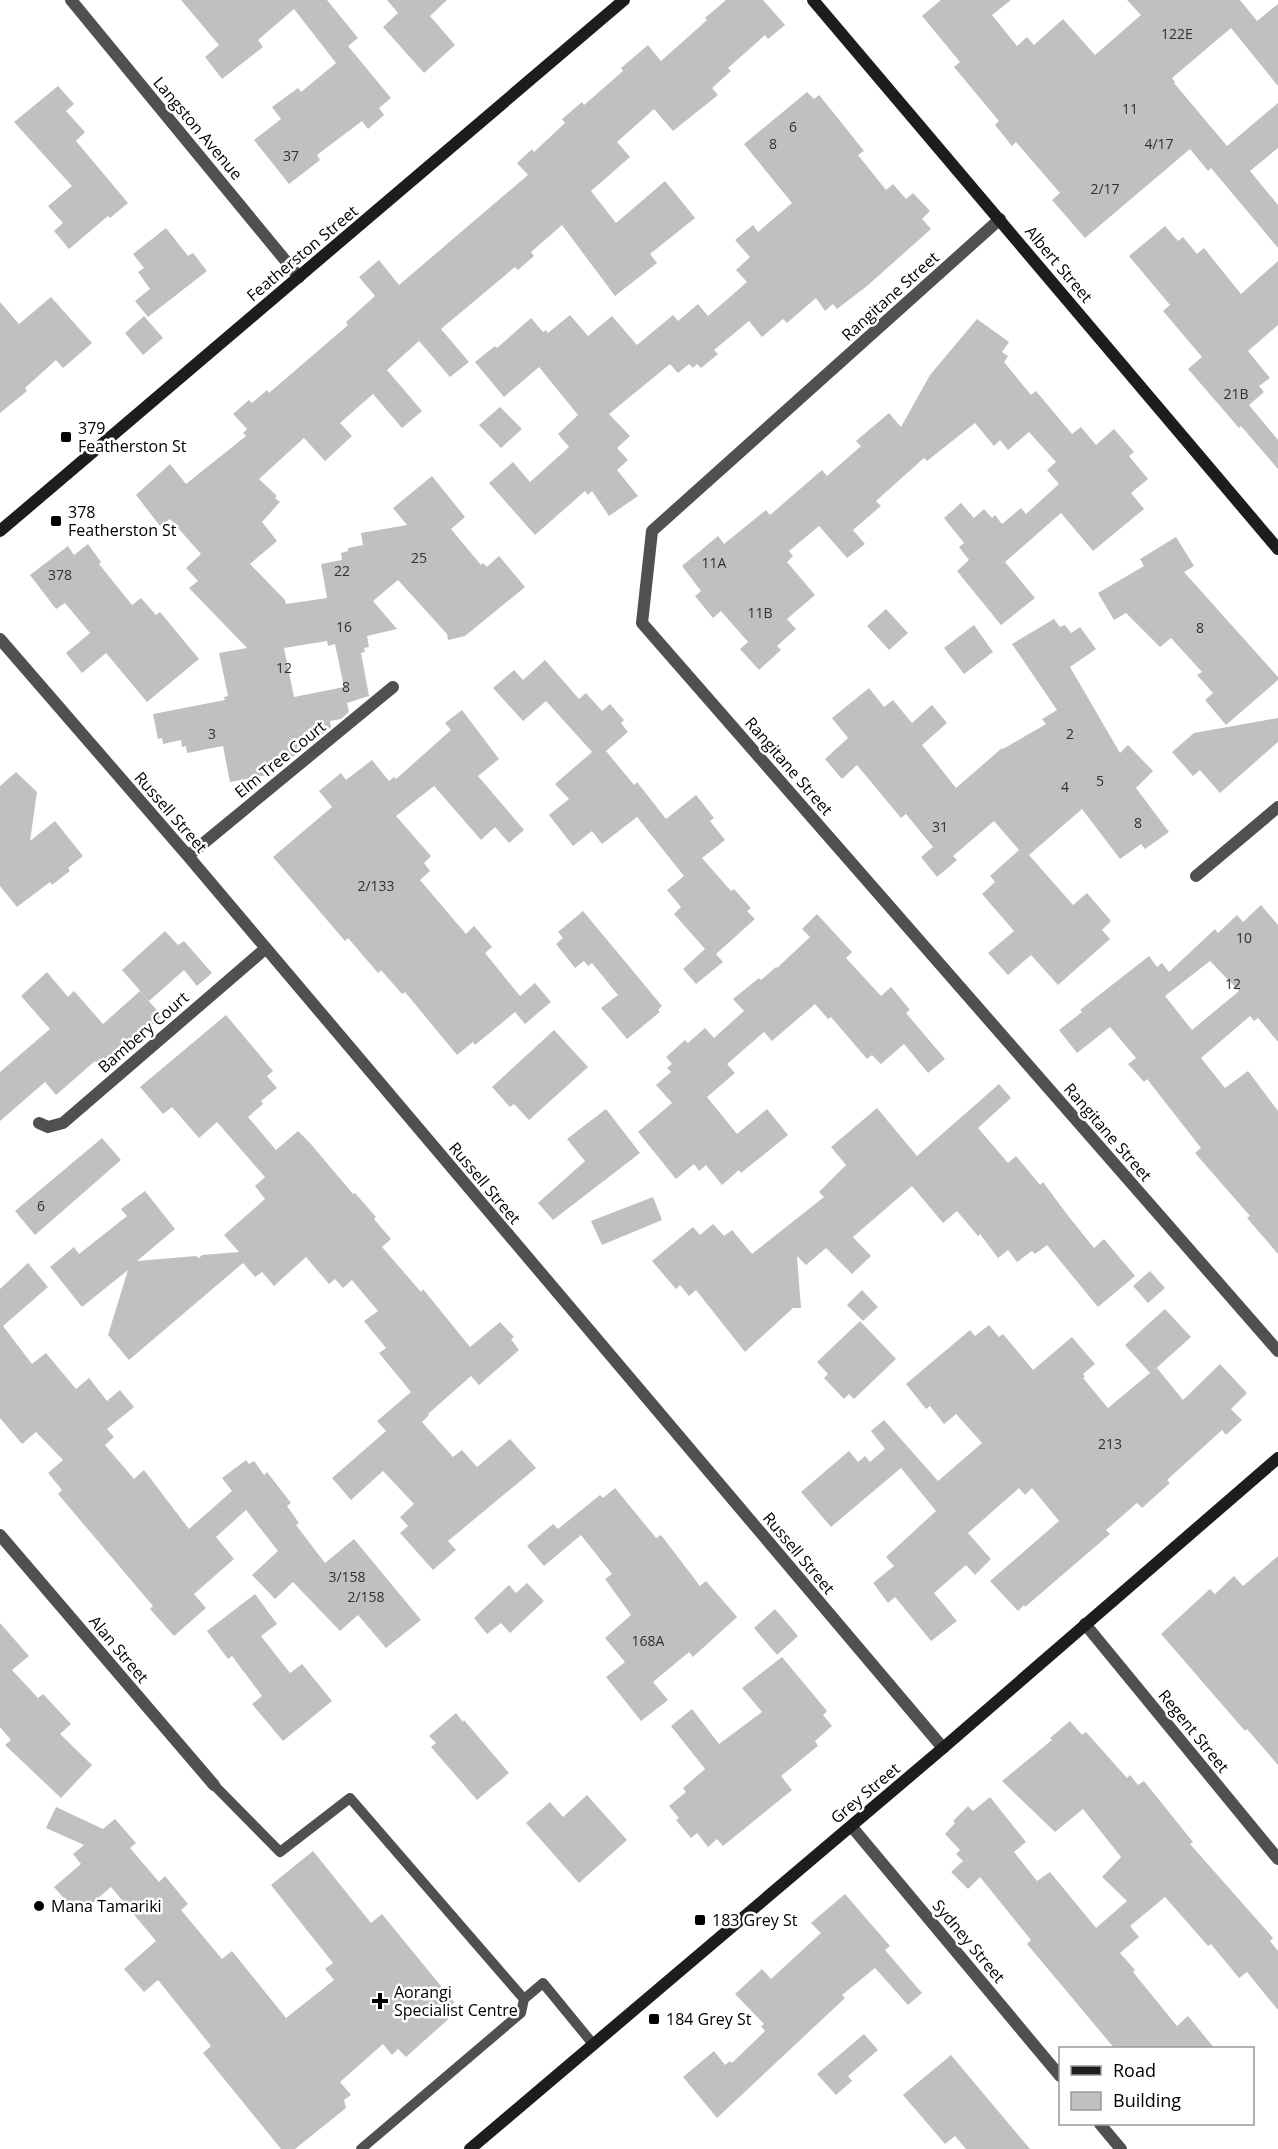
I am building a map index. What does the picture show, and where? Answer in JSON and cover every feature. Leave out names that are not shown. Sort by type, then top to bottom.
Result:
[{"type":"street","name":"Langston Avenue","points":[[70,0],[299,277]]},
{"type":"street","name":"Featherston Street","points":[[0,531],[624,0]]},
{"type":"street","name":"Albert Street","points":[[813,0],[1278,549]]},
{"type":"street","name":"Rangitane Street","points":[[1000,219],[652,531],[642,623],[1278,1351]]},
{"type":"street","name":"Russell Street","points":[[0,639],[188,856],[943,1748]]},
{"type":"street","name":"Elm Tree Court","points":[[188,856],[393,687]]},
{"type":"street","points":[[1196,876],[1278,807]]},
{"type":"street","name":"Bambery Court","points":[[39,1123],[48,1127],[63,1123],[265,949]]},
{"type":"street","name":"Grey Street","points":[[470,2149],[852,1827],[1278,1458]]},
{"type":"street","name":"Alan Street","points":[[0,1534],[214,1785]]},
{"type":"street","name":"Regent Street","points":[[1085,1624],[1278,1860]]},
{"type":"street","name":"Sydney Street","points":[[852,1827],[1059,2075]]},
{"type":"street","points":[[1101,2125],[1121,2149]]},
{"type":"lane","points":[[214,1785],[280,1852],[350,1798],[524,1999]]},
{"type":"lane","points":[[362,2149],[521,2013],[524,1999],[543,1983],[593,2044]]},
{"type":"building","points":[[181,0],[327,0],[358,38],[348,46],[391,98],[379,108],[384,115],[368,129],[362,121],[317,155],[320,160],[289,184],[254,140],[281,119],[272,107],[298,88],[301,92],[336,63],[294,9],[258,40],[263,47],[222,79],[205,57],[219,45]]},
{"type":"building","points":[[387,0],[447,0],[430,16],[455,45],[424,73],[383,27],[398,13]]},
{"type":"building","points":[[726,0],[763,0],[785,25],[768,39],[765,35],[728,68],[731,71],[712,88],[718,95],[673,131],[654,109],[617,142],[630,157],[591,191],[616,223],[665,181],[695,218],[650,254],[657,263],[615,296],[562,225],[531,252],[534,256],[518,270],[515,267],[441,329],[469,362],[450,377],[419,341],[387,370],[422,411],[402,428],[373,394],[340,423],[352,436],[325,461],[304,438],[259,479],[277,496],[275,498],[280,502],[262,522],[277,541],[250,564],[285,600],[286,604],[327,598],[321,564],[342,560],[341,553],[348,551],[348,548],[363,545],[361,533],[407,525],[393,508],[432,476],[465,517],[451,529],[481,565],[483,563],[487,567],[499,556],[525,587],[465,636],[448,640],[447,634],[398,580],[373,601],[397,629],[367,636],[369,647],[364,648],[365,652],[361,653],[369,696],[347,703],[349,712],[341,719],[330,721],[331,727],[323,734],[296,739],[298,751],[294,752],[295,756],[277,760],[278,767],[272,768],[273,774],[230,782],[223,746],[187,753],[186,746],[182,747],[181,740],[163,744],[162,738],[158,739],[153,714],[225,700],[224,697],[228,696],[219,653],[247,648],[189,588],[198,581],[186,568],[201,554],[170,519],[160,526],[136,495],[170,464],[186,484],[246,436],[243,433],[247,429],[233,414],[249,400],[252,403],[267,390],[269,393],[348,325],[346,322],[375,296],[359,277],[379,260],[399,285],[528,175],[517,163],[532,149],[534,152],[565,123],[562,119],[582,102],[584,105],[623,71],[621,68],[648,45],[661,61],[707,20],[705,18]],"holes":[[[327,641],[328,646],[335,644],[344,687],[294,697],[284,648]]]},
{"type":"building","points":[[941,0],[1011,0],[992,15],[1017,46],[1027,37],[1034,45],[1063,19],[1095,55],[1141,15],[1127,0],[1240,0],[1257,21],[1278,4],[1278,86],[1231,28],[1172,78],[1227,146],[1278,103],[1278,148],[1250,171],[1278,205],[1278,248],[1211,168],[1208,171],[1190,149],[1085,238],[1052,200],[1060,193],[1016,142],[1012,146],[995,125],[999,121],[954,67],[960,62],[922,16]]},
{"type":"building","points":[[58,86],[74,104],[66,111],[85,132],[76,141],[128,203],[110,218],[108,216],[69,249],[54,231],[63,223],[48,206],[72,186],[14,122]]},
{"type":"building","points":[[807,92],[814,99],[819,95],[837,117],[864,151],[858,155],[886,190],[893,184],[906,199],[913,193],[930,211],[922,219],[931,229],[867,286],[837,309],[833,304],[825,311],[816,298],[787,323],[783,319],[762,337],[749,321],[714,350],[718,354],[701,368],[697,364],[693,368],[689,364],[678,373],[670,364],[609,414],[630,436],[617,448],[628,460],[617,470],[638,496],[609,516],[592,491],[588,495],[585,491],[535,535],[489,483],[513,462],[530,482],[569,447],[558,434],[578,415],[539,367],[504,397],[475,362],[495,346],[497,348],[531,318],[543,332],[546,330],[548,333],[570,315],[588,336],[612,316],[637,345],[673,315],[678,321],[698,304],[708,316],[747,282],[736,270],[750,257],[735,240],[753,225],[758,232],[792,203],[744,144]]},
{"type":"building","points":[[1165,226],[1178,241],[1183,237],[1197,254],[1204,248],[1241,294],[1278,261],[1278,325],[1248,351],[1270,378],[1259,386],[1264,392],[1249,405],[1278,440],[1278,469],[1188,369],[1202,357],[1163,311],[1170,305],[1129,256]]},
{"type":"building","points":[[166,228],[188,256],[193,253],[207,271],[148,317],[135,301],[150,289],[138,272],[144,268],[133,254]]},
{"type":"building","points":[[51,297],[92,343],[63,368],[56,360],[25,388],[27,391],[0,413],[0,302],[19,324]]},
{"type":"building","points":[[144,316],[163,338],[143,355],[125,333]]},
{"type":"building","points":[[977,319],[1009,342],[1002,352],[1008,356],[1004,362],[1031,395],[1036,391],[1072,434],[1081,427],[1096,445],[1114,429],[1134,452],[1129,456],[1148,479],[1131,493],[1144,509],[1093,551],[1061,513],[1005,562],[1035,598],[1001,625],[957,571],[969,560],[959,547],[964,543],[944,518],[961,503],[974,518],[984,509],[992,518],[995,515],[1002,524],[1021,508],[1026,514],[1059,484],[1047,470],[1056,462],[1029,432],[1008,450],[1000,440],[994,446],[975,423],[927,461],[924,458],[876,501],[881,506],[853,530],[865,544],[847,558],[819,526],[789,551],[793,556],[787,562],[815,595],[787,619],[796,629],[777,646],[781,650],[759,670],[740,649],[748,642],[721,611],[713,618],[695,596],[701,591],[682,566],[718,536],[724,544],[766,510],[770,515],[822,470],[827,476],[861,446],[856,441],[889,413],[901,427],[930,375]]},
{"type":"building","points":[[500,407],[522,429],[501,448],[479,425]]},
{"type":"building","points":[[1176,537],[1194,566],[1184,572],[1278,677],[1278,680],[1226,725],[1205,700],[1213,693],[1197,675],[1202,672],[1171,638],[1160,647],[1126,613],[1114,620],[1098,593],[1144,566],[1140,559]]},
{"type":"building","points":[[88,544],[101,562],[99,564],[132,605],[141,598],[156,615],[160,612],[199,659],[147,702],[106,653],[82,673],[66,653],[90,633],[65,603],[56,609],[30,575],[68,546],[74,555]]},
{"type":"building","points":[[886,609],[908,633],[889,650],[867,626]]},
{"type":"building","points":[[1054,619],[1060,627],[1065,625],[1071,633],[1080,627],[1096,649],[1070,667],[1120,753],[1128,745],[1153,771],[1136,788],[1169,832],[1145,849],[1141,844],[1120,859],[1082,809],[1029,855],[1073,905],[1087,893],[1111,921],[1102,930],[1110,939],[1058,985],[1031,955],[1008,975],[988,953],[1014,931],[982,894],[995,882],[990,876],[1019,850],[994,821],[953,856],[957,860],[937,877],[921,857],[933,847],[906,814],[901,818],[857,765],[842,779],[825,759],[848,738],[832,718],[869,688],[884,707],[893,700],[912,723],[932,705],[947,723],[922,745],[956,788],[1002,748],[1046,724],[1042,719],[1057,710],[1012,644]]},
{"type":"building","points":[[974,625],[993,652],[964,674],[944,648]]},
{"type":"building","points":[[545,660],[579,699],[586,693],[602,711],[610,704],[624,720],[621,723],[628,732],[606,751],[634,785],[637,782],[666,819],[696,795],[714,818],[710,821],[725,840],[702,858],[731,891],[734,889],[751,908],[747,911],[755,919],[716,954],[723,962],[696,984],[683,969],[705,949],[674,914],[681,907],[667,890],[684,876],[637,817],[602,844],[592,831],[573,846],[549,815],[569,799],[555,784],[592,752],[546,701],[523,721],[493,688],[514,670],[523,680]]},
{"type":"building","points":[[462,710],[499,759],[478,776],[524,830],[509,843],[495,827],[481,840],[434,786],[396,816],[431,856],[424,863],[430,871],[420,880],[466,934],[474,926],[492,947],[485,953],[520,996],[535,983],[551,1002],[525,1024],[515,1012],[475,1045],[473,1042],[457,1055],[405,992],[402,994],[381,970],[378,973],[348,938],[345,941],[273,857],[332,807],[319,791],[341,773],[346,780],[372,760],[389,781],[394,777],[396,779],[451,730],[445,723]]},
{"type":"building","points":[[1278,718],[1278,742],[1220,793],[1200,770],[1193,776],[1172,752],[1194,733]]},
{"type":"building","points":[[16,772],[37,792],[30,841],[55,821],[83,856],[68,868],[70,871],[52,885],[50,882],[17,907],[0,886],[0,786]]},
{"type":"building","points":[[1261,905],[1278,925],[1278,1042],[1258,1018],[1254,1021],[1250,1016],[1201,1058],[1225,1088],[1248,1071],[1278,1111],[1278,1254],[1247,1218],[1250,1216],[1195,1153],[1201,1148],[1147,1079],[1144,1082],[1128,1064],[1136,1058],[1110,1027],[1077,1053],[1059,1030],[1082,1012],[1080,1010],[1149,956],[1157,967],[1162,963],[1169,972],[1215,929],[1218,933],[1237,915],[1243,922]],"holes":[[[1210,961],[1239,991],[1192,1030],[1165,996]]]},
{"type":"building","points":[[583,911],[662,1006],[658,1010],[660,1012],[627,1039],[601,1008],[618,995],[592,963],[588,966],[584,961],[575,968],[556,944],[563,938],[558,932]]},
{"type":"building","points":[[817,914],[852,952],[846,958],[881,996],[891,987],[910,1010],[906,1013],[945,1059],[928,1073],[904,1044],[881,1064],[872,1055],[867,1059],[831,1017],[828,1019],[815,1004],[772,1041],[764,1032],[727,1064],[735,1073],[707,1097],[737,1134],[767,1109],[788,1135],[741,1173],[739,1170],[722,1185],[706,1165],[699,1171],[694,1164],[676,1179],[638,1132],[672,1103],[656,1085],[671,1072],[667,1068],[672,1064],[666,1057],[685,1040],[688,1043],[705,1028],[714,1038],[744,1011],[733,999],[759,978],[761,980],[777,968],[810,937],[802,929]]},
{"type":"building","points":[[165,931],[178,945],[184,941],[212,973],[197,986],[184,970],[149,1001],[122,970]]},
{"type":"building","points":[[47,972],[68,997],[74,991],[103,1024],[140,991],[162,1016],[102,1069],[95,1061],[56,1095],[45,1082],[0,1121],[0,1072],[50,1029],[21,996]]},
{"type":"building","points":[[226,1015],[273,1071],[267,1076],[277,1088],[261,1101],[263,1104],[248,1117],[276,1150],[298,1131],[310,1143],[353,1194],[355,1193],[376,1217],[374,1219],[391,1239],[382,1247],[421,1292],[423,1289],[470,1347],[500,1322],[514,1337],[511,1339],[519,1350],[479,1385],[471,1376],[422,1422],[453,1457],[462,1450],[477,1467],[510,1439],[536,1468],[448,1541],[456,1550],[433,1570],[400,1533],[408,1526],[400,1517],[414,1504],[383,1471],[351,1500],[332,1478],[386,1431],[377,1421],[411,1392],[379,1353],[386,1348],[364,1321],[378,1311],[352,1280],[343,1288],[335,1279],[329,1284],[306,1257],[274,1286],[262,1272],[255,1277],[243,1263],[129,1360],[108,1335],[128,1270],[82,1307],[50,1267],[74,1247],[79,1254],[127,1216],[121,1209],[145,1191],[175,1229],[137,1261],[196,1256],[199,1258],[202,1255],[239,1252],[224,1235],[265,1199],[255,1186],[265,1177],[217,1122],[199,1138],[172,1107],[163,1114],[140,1087]]},
{"type":"building","points":[[554,1030],[588,1067],[529,1120],[514,1104],[510,1107],[492,1087]]},
{"type":"building","points":[[999,1084],[1011,1098],[978,1128],[1008,1163],[1016,1156],[1040,1185],[1043,1182],[1094,1248],[1104,1239],[1135,1276],[1098,1307],[1047,1245],[1035,1254],[1032,1251],[1017,1262],[1008,1250],[998,1258],[980,1234],[978,1236],[957,1211],[943,1223],[912,1186],[853,1237],[871,1256],[852,1274],[826,1248],[806,1265],[797,1256],[801,1308],[793,1308],[745,1352],[696,1290],[689,1296],[680,1285],[676,1289],[652,1261],[693,1227],[700,1235],[713,1224],[724,1236],[732,1230],[752,1254],[824,1197],[819,1192],[846,1165],[831,1147],[877,1108],[917,1156]]},
{"type":"building","points":[[606,1109],[640,1153],[553,1220],[538,1203],[585,1161],[567,1139]]},
{"type":"building","points":[[102,1138],[121,1160],[35,1235],[15,1211]]},
{"type":"building","points":[[653,1197],[662,1220],[602,1245],[591,1221]]},
{"type":"building","points":[[28,1263],[48,1287],[3,1326],[32,1364],[46,1353],[76,1389],[89,1378],[107,1401],[120,1390],[134,1407],[107,1429],[114,1437],[105,1445],[134,1479],[144,1470],[189,1529],[232,1491],[222,1478],[246,1460],[249,1464],[254,1461],[264,1475],[267,1472],[291,1503],[287,1506],[299,1523],[296,1525],[325,1563],[354,1539],[421,1620],[386,1648],[358,1615],[340,1631],[293,1582],[275,1599],[252,1575],[278,1551],[246,1510],[216,1537],[234,1559],[194,1594],[206,1608],[174,1636],[150,1609],[153,1606],[58,1494],[62,1490],[48,1473],[63,1460],[36,1432],[22,1444],[0,1418],[0,1289]]},
{"type":"building","points":[[1150,1271],[1165,1288],[1148,1303],[1133,1286]]},
{"type":"building","points":[[862,1290],[878,1307],[863,1321],[847,1305]]},
{"type":"building","points":[[1165,1309],[1191,1337],[1153,1371],[1157,1368],[1183,1400],[1220,1364],[1247,1393],[1231,1409],[1242,1420],[1226,1435],[1222,1430],[1167,1480],[1170,1483],[1142,1508],[1137,1503],[1106,1530],[1110,1534],[1018,1611],[990,1581],[1059,1521],[1032,1488],[1025,1495],[1019,1488],[968,1533],[991,1559],[975,1575],[966,1565],[934,1593],[957,1621],[931,1641],[895,1597],[888,1603],[873,1583],[894,1566],[886,1557],[936,1511],[901,1468],[831,1527],[801,1492],[849,1451],[858,1462],[865,1456],[870,1462],[885,1449],[871,1431],[884,1420],[938,1481],[982,1443],[956,1414],[944,1424],[930,1406],[926,1409],[906,1384],[970,1330],[975,1336],[989,1325],[999,1337],[1003,1334],[1033,1370],[1072,1337],[1095,1364],[1083,1374],[1085,1377],[1083,1378],[1108,1408],[1150,1373],[1125,1345]]},
{"type":"building","points":[[860,1321],[896,1359],[854,1399],[849,1394],[844,1399],[824,1378],[828,1374],[817,1362]]},
{"type":"building","points":[[615,1488],[656,1538],[661,1535],[700,1586],[706,1581],[737,1617],[693,1657],[689,1652],[653,1682],[668,1700],[641,1721],[606,1677],[625,1662],[605,1638],[631,1615],[605,1579],[612,1574],[581,1535],[544,1566],[527,1546],[553,1524],[558,1529],[600,1495],[603,1498]]},
{"type":"building","points":[[1278,1556],[1278,1765],[1247,1729],[1245,1731],[1161,1634],[1210,1589],[1215,1594],[1234,1576],[1243,1586]]},
{"type":"building","points":[[527,1583],[544,1601],[510,1633],[501,1623],[487,1634],[474,1618],[509,1585],[516,1593]]},
{"type":"building","points":[[255,1594],[277,1624],[261,1636],[290,1673],[302,1664],[332,1701],[283,1741],[252,1704],[262,1696],[232,1656],[228,1659],[207,1631]]},
{"type":"building","points":[[775,1609],[798,1636],[777,1655],[754,1628]]},
{"type":"building","points":[[0,1623],[29,1656],[12,1670],[38,1698],[43,1694],[71,1724],[60,1734],[92,1765],[61,1798],[5,1745],[11,1740],[0,1727]]},
{"type":"building","points":[[782,1657],[827,1711],[823,1715],[832,1726],[815,1741],[818,1746],[781,1776],[792,1790],[723,1846],[717,1839],[708,1847],[697,1833],[691,1838],[676,1820],[679,1818],[669,1806],[686,1792],[683,1788],[705,1769],[671,1726],[692,1709],[719,1744],[762,1712],[742,1688]]},
{"type":"building","points":[[456,1713],[509,1773],[477,1800],[431,1747],[436,1743],[429,1736]]},
{"type":"building","points":[[1070,1721],[1082,1735],[1086,1732],[1127,1778],[1130,1775],[1138,1785],[1144,1781],[1193,1842],[1190,1844],[1273,1938],[1270,1941],[1278,1951],[1278,2010],[1247,1972],[1239,1978],[1211,1944],[1208,1946],[1165,1897],[1130,1926],[1139,1937],[1120,1953],[1177,2026],[1188,2016],[1213,2047],[1113,2047],[1027,1944],[1031,1940],[980,1877],[968,1889],[951,1872],[963,1861],[956,1854],[960,1850],[945,1834],[955,1823],[953,1821],[968,1806],[973,1811],[990,1797],[1026,1842],[1014,1852],[1037,1881],[1050,1872],[1096,1928],[1127,1901],[1102,1877],[1121,1857],[1083,1809],[1055,1832],[1002,1781],[1052,1740],[1050,1738]]},
{"type":"building","points":[[587,1795],[627,1840],[579,1883],[526,1823],[550,1802],[563,1817]]},
{"type":"building","name":"Aorangi Specialist Centre","points":[[56,1807],[103,1829],[115,1819],[136,1843],[130,1848],[159,1882],[165,1876],[188,1904],[181,1910],[222,1959],[232,1951],[286,2018],[334,1980],[325,1969],[333,1963],[271,1885],[313,1851],[371,1923],[382,1914],[454,2002],[447,2012],[453,2015],[406,2057],[398,2049],[392,2055],[383,2044],[340,2082],[351,2095],[344,2100],[346,2108],[295,2149],[281,2149],[203,2053],[211,2046],[158,1980],[144,1992],[124,1969],[156,1941],[111,1887],[78,1915],[54,1887],[81,1864],[73,1854],[84,1845],[46,1828]]},
{"type":"building","points":[[845,1894],[890,1946],[885,1950],[922,1993],[908,2005],[875,1968],[842,1995],[845,1998],[717,2118],[683,2077],[714,2051],[725,2065],[730,2061],[732,2063],[765,2031],[761,2026],[764,2024],[735,1994],[762,1969],[771,1979],[821,1933],[811,1923]]},
{"type":"building","points":[[864,2034],[878,2050],[848,2076],[852,2081],[836,2095],[817,2074]]},
{"type":"building","points":[[951,2055],[1030,2149],[966,2149],[955,2136],[945,2144],[903,2095]]},
{"type":"place","name":"379 Featherston St","points":[[66,437]]},
{"type":"place","name":"378 Featherston St","points":[[56,521]]},
{"type":"place","name":"Mana Tamariki","points":[[39,1906]]},
{"type":"place","name":"183 Grey St","points":[[700,1920]]},
{"type":"place","name":"Aorangi Specialist Centre","points":[[380,2001]]},
{"type":"place","name":"184 Grey St","points":[[654,2019]]}]
